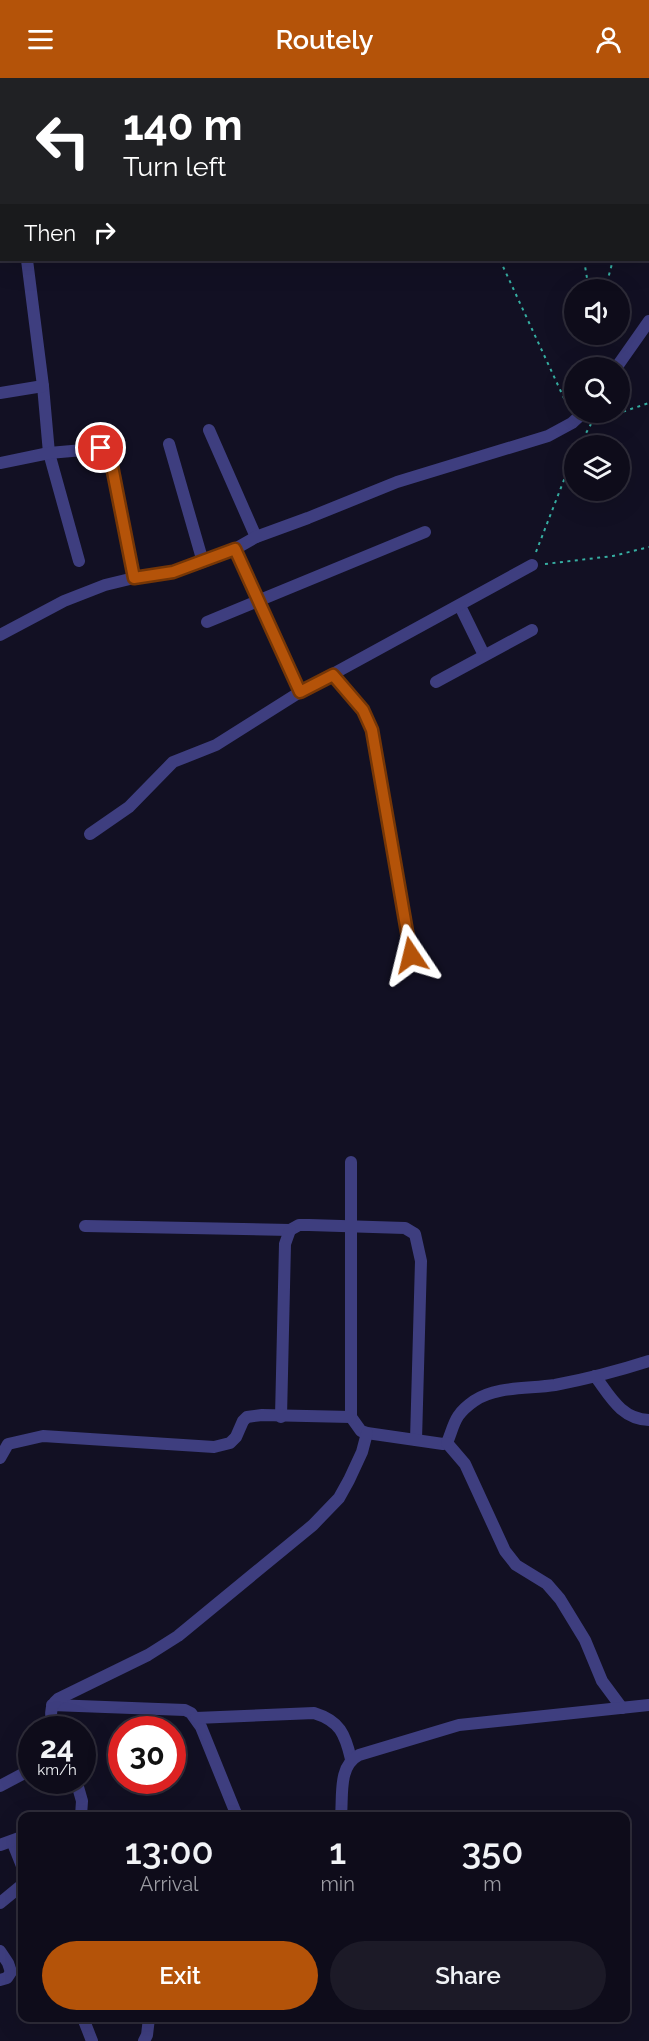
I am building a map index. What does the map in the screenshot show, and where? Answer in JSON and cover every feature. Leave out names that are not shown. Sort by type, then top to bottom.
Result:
[{"type":"street","points":[[27,261],[49,453],[79,561]]},
{"type":"street","points":[[624,357],[649,321]]},
{"type":"street","points":[[0,393],[43,386]]},
{"type":"street","points":[[0,635],[64,601],[105,585],[173,572],[202,562],[235,549],[256,537],[397,483],[548,436],[573,423]]},
{"type":"street","points":[[209,430],[256,537]]},
{"type":"street","points":[[169,444],[202,562]]},
{"type":"street","points":[[0,463],[49,453],[106,448],[110,456],[134,578]]},
{"type":"street","points":[[207,622],[425,532]]},
{"type":"street","points":[[235,549],[300,692]]},
{"type":"street","points":[[90,834],[129,807],[173,762],[216,745],[300,692],[532,565]]},
{"type":"street","points":[[460,606],[483,656]]},
{"type":"street","points":[[436,682],[532,630]]},
{"type":"street","points":[[333,675],[363,710],[372,730],[411,955]]},
{"type":"street","points":[[351,1162],[351,1417],[361,1431],[367,1433],[438,1444],[447,1443]]},
{"type":"street","points":[[280,1417],[286,1236],[290,1230],[299,1225],[405,1228],[415,1234],[421,1261],[416,1440]]},
{"type":"street","points":[[85,1226],[290,1230]]},
{"type":"street","points":[[447,1443],[453,1424],[464,1410],[475,1400],[491,1393],[553,1385],[649,1361]]},
{"type":"street","points":[[595,1376],[622,1411],[632,1417],[649,1420]]},
{"type":"street","points":[[0,1458],[8,1444],[42,1436],[214,1447],[230,1443],[247,1417],[262,1415],[351,1417]]},
{"type":"street","points":[[51,1716],[52,1706],[58,1698],[148,1655],[178,1636],[314,1525],[339,1498],[362,1452],[367,1433]]},
{"type":"street","points":[[447,1443],[465,1464],[505,1551],[516,1565],[547,1584],[560,1599],[585,1640],[602,1681],[622,1708]]},
{"type":"street","points":[[351,1759],[459,1725],[649,1705]]},
{"type":"street","points":[[52,1706],[185,1710],[191,1713],[196,1718],[235,1812]]},
{"type":"street","points":[[196,1718],[314,1713],[327,1717],[341,1730],[351,1759],[344,1773],[341,1812]]},
{"type":"street","points":[[0,1786],[18,1776]]},
{"type":"street","points":[[80,1794],[81,1812]]},
{"type":"street","points":[[11,1841],[18,1857]]},
{"type":"street","points":[[0,1903],[18,1888]]},
{"type":"street","points":[[0,1950],[11,1972],[10,1976],[0,1980]]},
{"type":"street","points":[[85,2022],[92,2041]]},
{"type":"street","points":[[144,2041],[149,2022]]},
{"type":"path","points":[[500,261],[564,396]]},
{"type":"path","points":[[584,261],[587,279]]},
{"type":"path","points":[[608,279],[613,261]]},
{"type":"path","points":[[630,409],[649,403]]},
{"type":"path","points":[[564,478],[532,565],[576,562],[649,547]]},
{"type":"route","points":[[101,448],[106,448],[110,456],[134,578],[173,572],[235,549],[300,692],[333,675],[363,710],[372,730],[411,955]]}]
